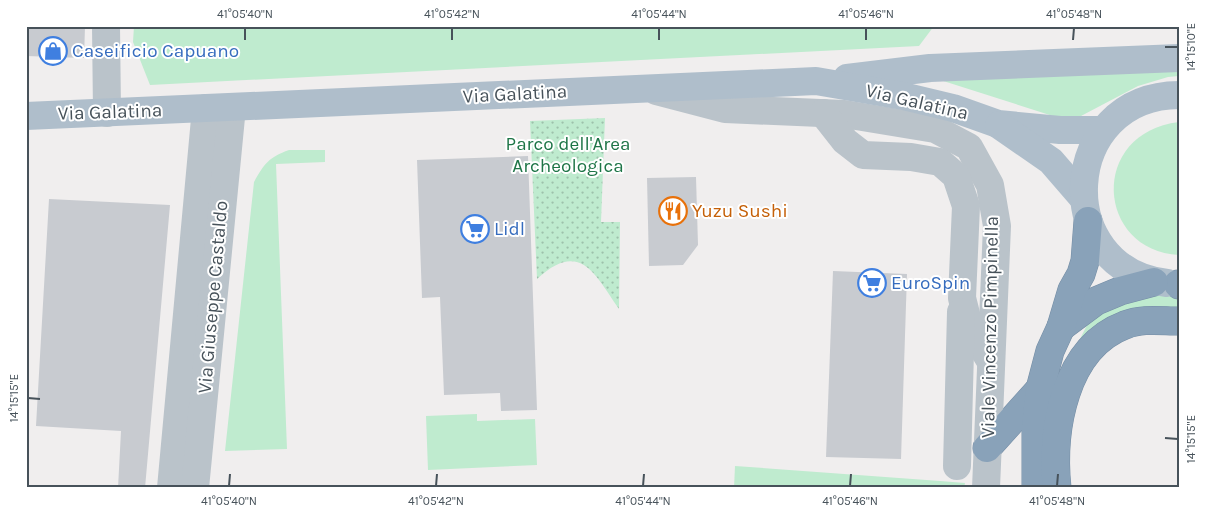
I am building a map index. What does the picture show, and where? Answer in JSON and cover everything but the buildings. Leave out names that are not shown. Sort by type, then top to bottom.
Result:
[{"type":"highway","points":[[1036,488],[1036,426],[1040,389],[1050,350],[1061,327],[1084,261],[1085,210]]},
{"type":"highway","points":[[1061,327],[1096,301],[1120,291],[1172,284]]},
{"type":"highway","points":[[1057,488],[1056,446],[1060,414],[1076,369],[1098,339],[1126,324],[1147,320],[1179,322]]},
{"type":"highway","points":[[987,448],[1040,389]]},
{"type":"highway","points":[[1022,488],[1036,426]]},
{"type":"main road","points":[[816,81],[930,68],[1179,58]]},
{"type":"main road","name":"Via Galatina","points":[[26,116],[816,81],[903,96],[953,108],[998,124]]},
{"type":"main road","points":[[1085,210],[1084,175],[1090,152],[1103,130],[1118,115],[1138,103],[1163,95],[1179,95]]},
{"type":"main road","points":[[998,124],[1060,130],[1103,130]]},
{"type":"main road","points":[[998,124],[1051,161],[1085,210],[1098,242],[1114,260],[1132,273],[1172,284]]},
{"type":"street","points":[[106,26],[107,113]]},
{"type":"street","name":"Viale Vincenzo Pimpinella","points":[[642,88],[725,109],[844,114],[935,129],[969,147],[990,185],[997,226],[986,488]]},
{"type":"street","name":"Via Giuseppe Castaldo","points":[[171,488],[219,107]]},
{"type":"street","name":"Via Giuseppe Castaldo","points":[[195,488],[219,107]]},
{"type":"street","points":[[823,113],[863,162],[912,157],[940,162],[956,176],[966,206],[957,466]]},
{"type":"street","points":[[962,298],[969,326],[991,362]]},
{"type":"green space","points":[[134,26],[934,26],[919,46],[150,85],[133,42]]},
{"type":"green space","points":[[1179,69],[1179,76],[1168,77],[1138,86],[1081,116],[1056,117],[937,79]]},
{"type":"green space","name":"Parco dell'Area Archeologica","points":[[605,118],[601,222],[620,222],[619,309],[594,274],[585,266],[576,262],[565,262],[552,267],[537,279],[530,121]]},
{"type":"green space","points":[[1179,122],[1179,255],[1151,249],[1131,234],[1119,214],[1114,191],[1117,168],[1129,147],[1149,131]]},
{"type":"green space","points":[[289,150],[325,150],[325,162],[276,164],[287,449],[225,451],[254,182],[268,162],[276,155]]},
{"type":"green space","points":[[1146,293],[1179,297],[1179,311],[1069,361],[1087,325],[1117,302]]},
{"type":"green space","points":[[477,414],[477,421],[535,419],[537,465],[428,470],[426,416]]},
{"type":"green space","points":[[735,466],[965,483],[964,488],[734,488]]},
{"type":"place","name":"Caseificio Capuano","points":[[53,51]]},
{"type":"place","name":"Yuzu Sushi","points":[[673,211]]},
{"type":"place","name":"Lidl","points":[[475,229]]},
{"type":"place","name":"EuroSpin","points":[[872,283]]}]
